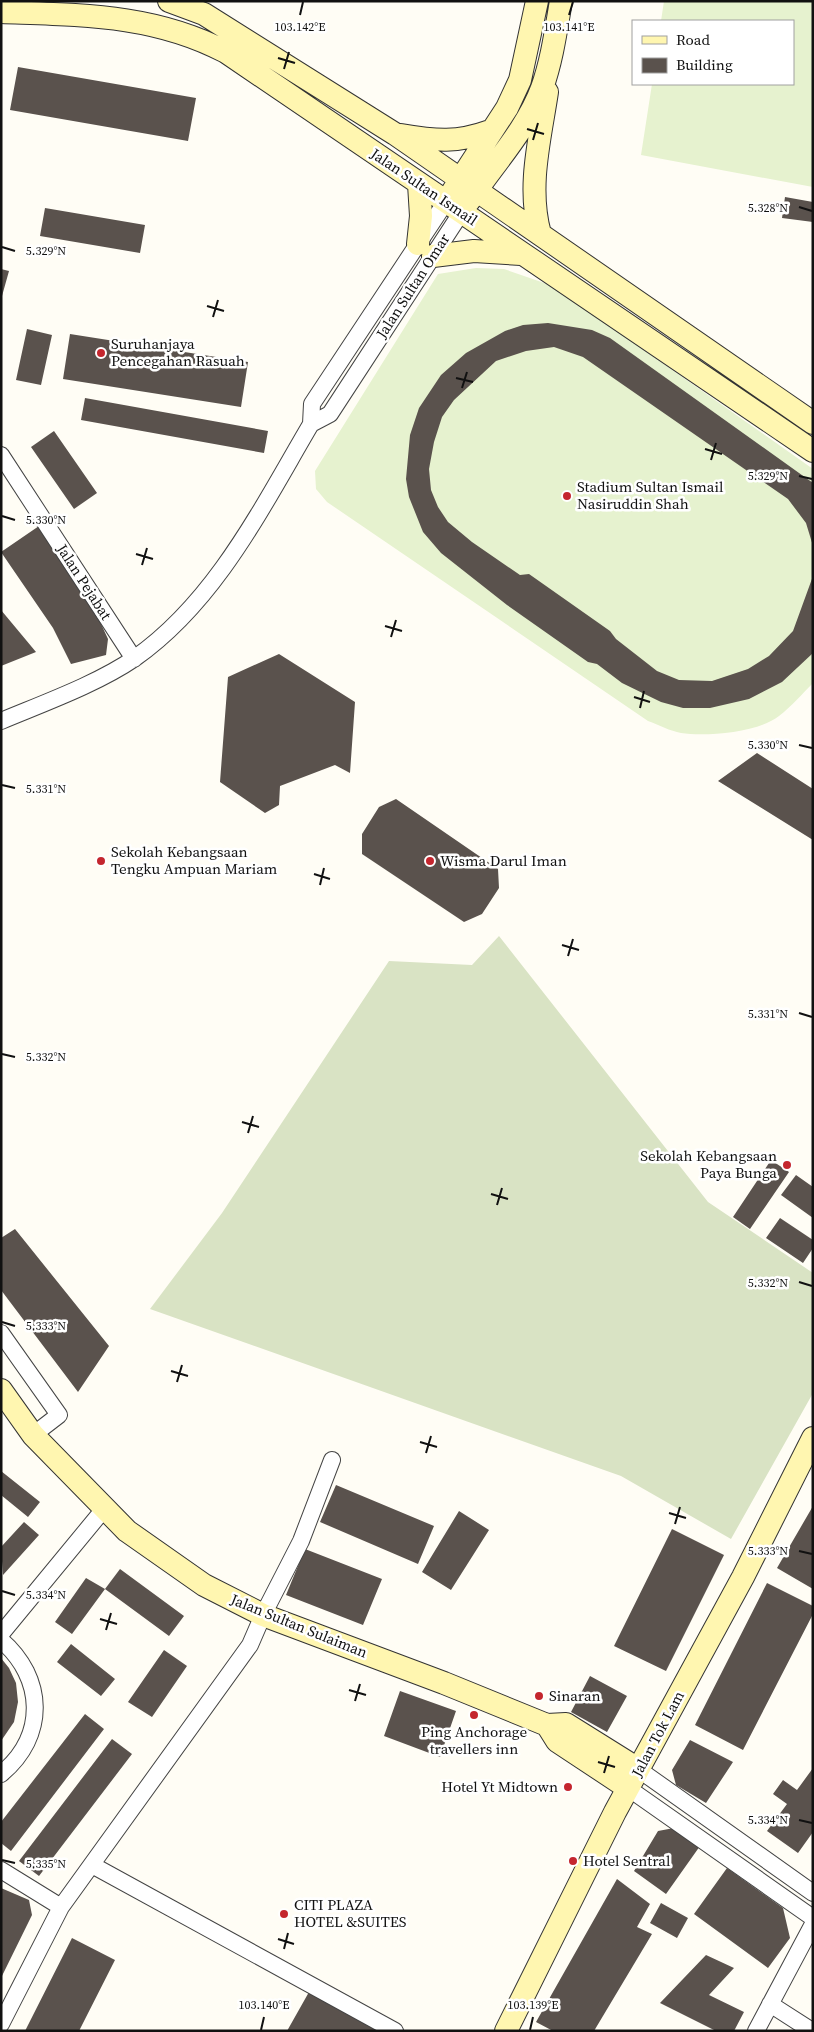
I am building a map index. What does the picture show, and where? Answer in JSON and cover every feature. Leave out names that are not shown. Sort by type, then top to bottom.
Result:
[{"type":"main road","points":[[453,208],[468,184],[490,131],[507,108],[520,80],[537,1]]},
{"type":"main road","points":[[540,234],[535,215],[534,180],[561,1]]},
{"type":"main road","name":"Jalan Sultan Ismail","points":[[173,2],[204,14],[395,134],[813,423]]},
{"type":"main road","name":"Jalan Sultan Ismail","points":[[1,12],[92,15],[139,21],[199,38],[226,52],[813,451]]},
{"type":"main road","points":[[468,184],[525,121],[542,89],[552,54]]},
{"type":"main road","points":[[395,134],[448,141],[469,138],[490,131]]},
{"type":"main road","points":[[419,184],[425,250],[524,254]]},
{"type":"main road","name":"Jalan Sultan Sulaiman","points":[[1,1390],[33,1435],[104,1509],[127,1531],[204,1586],[263,1615],[547,1725],[566,1724],[604,1748],[632,1774]]},
{"type":"main road","name":"Jalan Tok Lam","points":[[506,2031],[632,1774],[653,1741],[742,1577],[813,1438]]},
{"type":"main road","points":[[547,1725],[557,1741],[609,1775],[632,1774]]},
{"type":"main road","points":[[604,1748],[630,1748],[653,1741]]},
{"type":"main road","points":[[609,1775],[616,1795],[615,1812]]},
{"type":"street","name":"Jalan Sultan Omar","points":[[1,721],[79,688],[134,659],[172,628],[230,558],[311,424],[312,404],[367,322],[425,250],[453,208]]},
{"type":"street","name":"Jalan Sultan Omar","points":[[311,424],[330,414],[383,332],[425,250]]},
{"type":"street","points":[[367,322],[383,332]]},
{"type":"street","name":"Jalan Pejabat","points":[[1,455],[134,659]]},
{"type":"street","points":[[1,1333],[59,1415],[33,1435]]},
{"type":"street","points":[[1,2024],[60,1907],[241,1660],[301,1541],[332,1460]]},
{"type":"street","points":[[1,1634],[104,1509]]},
{"type":"street","points":[[1,1640],[13,1650],[25,1666],[32,1684],[35,1702],[30,1736],[22,1751],[1,1774]]},
{"type":"street","points":[[632,1774],[813,1893]]},
{"type":"street","points":[[632,1774],[813,1918]]},
{"type":"street","points":[[92,1865],[395,2031]]},
{"type":"street","points":[[1,1870],[60,1907]]},
{"type":"street","points":[[756,2031],[813,1924]]},
{"type":"street","points":[[770,2004],[812,2031]]},
{"type":"green space","points":[[664,1],[813,1],[813,187],[641,155],[652,85],[794,85],[794,20],[661,20]]},
{"type":"green space","name":"Stadium Sultan Ismail Nasiruddin Shah","points":[[476,268],[504,269],[553,286],[813,469],[813,683],[779,716],[759,726],[718,734],[677,732],[648,721],[327,502],[316,489],[315,471],[438,274]]},
{"type":"green space","points":[[499,936],[708,1202],[813,1273],[813,1393],[731,1539],[621,1476],[150,1309],[222,1213],[389,961],[472,965]]},
{"type":"building","points":[[18,67],[196,98],[188,141],[10,110]]},
{"type":"building","points":[[785,197],[813,202],[813,222],[782,218]]},
{"type":"building","points":[[45,208],[145,225],[140,253],[40,236]]},
{"type":"building","points":[[1,269],[9,271],[2,296],[1,296]]},
{"type":"building","points":[[548,323],[592,330],[610,338],[813,483],[813,546],[806,523],[788,499],[583,357],[554,347],[526,351],[496,361],[454,400],[442,417],[434,442],[429,469],[431,490],[438,507],[448,522],[472,542],[520,575],[529,574],[610,631],[616,639],[657,671],[679,680],[712,681],[748,669],[769,656],[793,631],[813,576],[813,653],[782,682],[749,699],[710,708],[683,708],[661,702],[622,683],[597,664],[588,662],[507,605],[441,553],[423,532],[409,497],[406,479],[410,435],[419,408],[441,375],[466,353],[505,331],[523,325]]},
{"type":"building","points":[[27,329],[52,335],[41,385],[16,380]]},
{"type":"building","points":[[70,334],[248,362],[241,407],[63,379]]},
{"type":"building","points":[[85,398],[268,431],[264,453],[81,420]]},
{"type":"building","points":[[54,431],[97,493],[74,509],[31,447]]},
{"type":"building","points":[[39,526],[91,602],[108,639],[106,655],[71,664],[53,628],[1,552]]},
{"type":"building","points":[[1,610],[36,652],[1,666]]},
{"type":"building","points":[[279,654],[355,702],[350,773],[335,765],[280,786],[279,805],[265,813],[220,782],[228,677]]},
{"type":"building","points":[[757,753],[813,789],[813,840],[718,781]]},
{"type":"building","name":"Wisma Darul Iman","points":[[396,799],[498,869],[499,888],[482,914],[464,922],[362,854],[362,834],[379,807]]},
{"type":"building","points":[[771,1160],[789,1172],[750,1229],[733,1217]]},
{"type":"building","points":[[796,1175],[813,1187],[813,1218],[781,1195]]},
{"type":"building","points":[[780,1218],[813,1240],[813,1248],[803,1263],[766,1238]]},
{"type":"building","points":[[15,1229],[109,1346],[78,1392],[1,1290],[1,1238]]},
{"type":"building","points":[[1,1471],[40,1502],[28,1517],[1,1495]]},
{"type":"building","points":[[336,1485],[434,1526],[418,1564],[320,1522]]},
{"type":"building","points":[[813,1506],[813,1589],[777,1568]]},
{"type":"building","points":[[459,1511],[489,1530],[451,1590],[422,1572]]},
{"type":"building","points":[[24,1522],[39,1535],[3,1575],[1,1547]]},
{"type":"building","points":[[672,1529],[724,1555],[666,1671],[614,1646]]},
{"type":"building","points":[[305,1549],[382,1579],[363,1625],[286,1595]]},
{"type":"building","points":[[120,1569],[184,1616],[169,1636],[105,1589]]},
{"type":"building","points":[[86,1578],[105,1589],[72,1634],[55,1622]]},
{"type":"building","points":[[767,1583],[813,1606],[813,1614],[743,1750],[695,1725]]},
{"type":"building","points":[[71,1644],[115,1679],[101,1696],[57,1662]]},
{"type":"building","points":[[164,1650],[187,1666],[152,1717],[128,1702]]},
{"type":"building","points":[[1,1658],[9,1668],[16,1683],[18,1702],[14,1722],[1,1741]]},
{"type":"building","points":[[590,1676],[627,1696],[607,1732],[571,1712]]},
{"type":"building","points":[[400,1691],[456,1711],[440,1757],[384,1736]]},
{"type":"building","points":[[85,1714],[104,1729],[11,1851],[1,1843],[1,1822]]},
{"type":"building","points":[[112,1739],[132,1754],[39,1876],[19,1861]]},
{"type":"building","points":[[690,1740],[733,1762],[706,1803],[676,1785],[672,1770]]},
{"type":"building","points":[[813,1768],[813,1832],[798,1853],[767,1831],[787,1804],[773,1794],[783,1780],[797,1790]]},
{"type":"building","points":[[674,1828],[700,1846],[666,1894],[634,1871],[658,1831]]},
{"type":"building","points":[[727,1868],[783,1908],[790,1938],[768,1968],[694,1914]]},
{"type":"building","points":[[617,1879],[650,1904],[637,1927],[652,1934],[594,2031],[553,2031],[536,2022]]},
{"type":"building","points":[[1,1888],[29,1900],[32,1915],[1,1978]]},
{"type":"building","points":[[661,1903],[688,1918],[677,1938],[650,1923]]},
{"type":"building","points":[[72,1938],[115,1960],[79,2031],[25,2031]]},
{"type":"building","points":[[706,1955],[734,1968],[709,1995],[744,2012],[734,2031],[716,2031],[660,2003]]},
{"type":"building","points":[[309,1992],[378,2031],[287,2031]]},
{"type":"place","name":"Suruhanjaya Pencegahan Rasuah","points":[[101,353]]},
{"type":"place","name":"Stadium Sultan Ismail Nasiruddin Shah","points":[[567,496]]},
{"type":"place","name":"Sekolah Kebangsaan Tengku Ampuan Mariam","points":[[101,861]]},
{"type":"place","name":"Wisma Darul Iman","points":[[430,861]]},
{"type":"place","name":"Sekolah Kebangsaan Paya Bunga","points":[[787,1165]]},
{"type":"place","name":"Sinaran","points":[[539,1696]]},
{"type":"place","name":"Ping Anchorage travellers inn","points":[[474,1715]]},
{"type":"place","name":"Hotel Yt Midtown","points":[[568,1787]]},
{"type":"place","name":"Hotel Sentral","points":[[573,1861]]},
{"type":"place","name":"CITI PLAZA HOTEL &SUITES","points":[[284,1914]]}]
